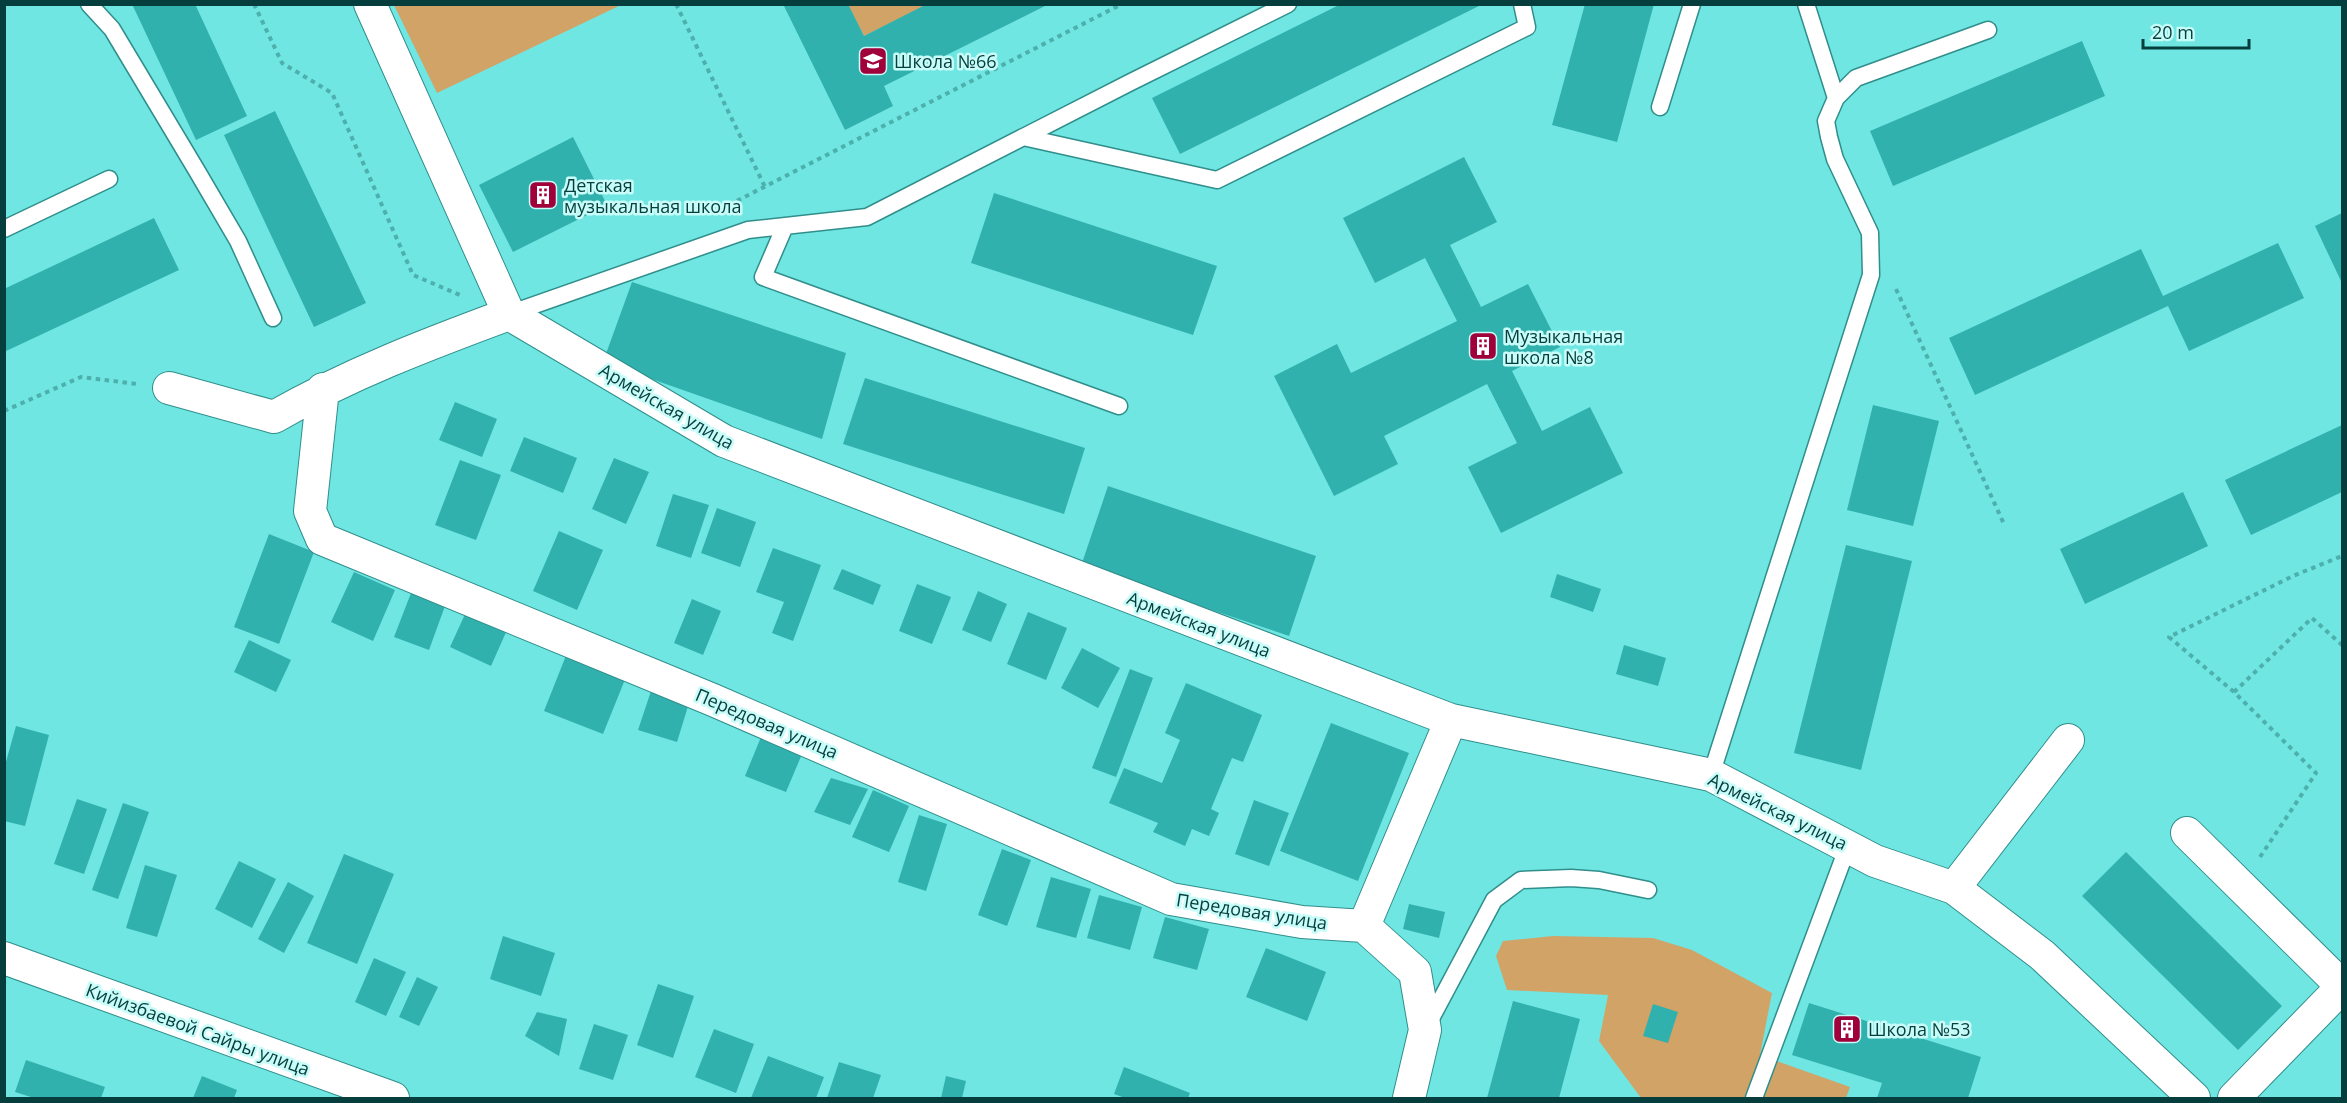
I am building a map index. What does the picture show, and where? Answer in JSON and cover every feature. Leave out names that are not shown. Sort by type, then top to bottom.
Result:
[{"type":"street","points":[[169,388],[274,417],[323,389],[435,341],[508,314],[370,4]]},
{"type":"street","name":"Армейская улица","points":[[508,314],[724,441],[1451,720],[1711,775],[1875,861],[1953,888],[2042,955],[2194,1098]]},
{"type":"street","name":"Передовая улица","points":[[323,389],[310,511],[322,539],[713,700],[1171,899],[1302,922],[1364,926]]},
{"type":"street","points":[[1409,1098],[1425,1030],[1415,972],[1364,926],[1451,720]]},
{"type":"street","points":[[1953,888],[2068,740]]},
{"type":"street","points":[[2187,833],[2343,986],[2234,1098]]},
{"type":"street","name":"Кийизбаевой Сайры улица","points":[[4,958],[378,1096]]},
{"type":"lane","points":[[89,4],[112,29],[238,241],[273,318]]},
{"type":"lane","points":[[508,314],[748,230],[867,217],[1288,4]]},
{"type":"lane","points":[[1023,137],[1217,180],[1527,27],[1522,4]]},
{"type":"lane","points":[[1660,107],[1692,4]]},
{"type":"lane","points":[[1806,4],[1836,98]]},
{"type":"lane","points":[[1711,775],[1871,275],[1870,233],[1835,159],[1826,121],[1836,98],[1856,78],[1988,30]]},
{"type":"lane","points":[[4,229],[109,179]]},
{"type":"lane","points":[[785,226],[763,277],[1119,406]]},
{"type":"lane","points":[[1754,1098],[1848,846]]},
{"type":"lane","points":[[1425,1030],[1494,900],[1521,880],[1590,880],[1648,890]]},
{"type":"path","points":[[254,4],[282,63],[332,93],[412,275],[508,314]]},
{"type":"path","points":[[676,4],[765,187]]},
{"type":"path","points":[[712,213],[1122,4]]},
{"type":"path","points":[[1895,287],[2004,524]]},
{"type":"path","points":[[4,411],[81,377],[169,388]]},
{"type":"path","points":[[2242,886],[2316,773],[2234,692],[2169,637],[2293,576],[2343,556]]},
{"type":"path","points":[[2234,692],[2312,618],[2343,645]]},
{"type":"shaded area","points":[[394,5],[621,5],[437,93]]},
{"type":"shaded area","points":[[848,5],[927,5],[864,36]]},
{"type":"shaded area","points":[[1553,936],[1653,938],[1692,950],[1772,993],[1760,1055],[1850,1087],[1846,1098],[1641,1098],[1599,1041],[1608,995],[1507,990],[1496,956],[1503,941]]},
{"type":"building","points":[[132,4],[195,4],[247,116],[196,140]]},
{"type":"building","name":"Школа №66","points":[[783,4],[848,4],[864,36],[927,4],[1049,4],[884,86],[893,106],[845,130]]},
{"type":"building","points":[[1341,4],[1483,4],[1180,154],[1152,98]]},
{"type":"building","points":[[1585,4],[1654,4],[1617,142],[1552,125]]},
{"type":"building","points":[[2082,41],[2105,96],[1893,186],[1870,131]]},
{"type":"building","points":[[275,111],[366,303],[314,327],[224,135]]},
{"type":"building","name":"Детская музыкальная школа","points":[[573,137],[607,205],[513,252],[479,185]]},
{"type":"building","name":"Музыкальная школа №8","points":[[1464,157],[1497,222],[1450,245],[1481,307],[1528,284],[1560,347],[1512,371],[1542,431],[1590,407],[1623,473],[1501,533],[1468,467],[1517,443],[1487,384],[1384,436],[1398,464],[1334,496],[1274,376],[1337,344],[1351,373],[1457,321],[1425,258],[1375,283],[1343,218]]},
{"type":"building","points":[[994,193],[1217,266],[1193,335],[971,263]]},
{"type":"building","points":[[2342,213],[2342,280],[2341,281],[2315,226]]},
{"type":"building","points":[[154,218],[179,270],[4,352],[4,289]]},
{"type":"building","points":[[2278,243],[2304,298],[2189,351],[2168,306],[1975,395],[1949,338],[2141,249],[2163,296]]},
{"type":"building","points":[[632,282],[846,353],[822,439],[603,362]]},
{"type":"building","points":[[865,378],[1085,448],[1064,514],[843,444]]},
{"type":"building","points":[[455,402],[497,419],[482,457],[439,440]]},
{"type":"building","points":[[1873,405],[1939,421],[1913,526],[1847,510]]},
{"type":"building","points":[[2342,425],[2342,492],[2251,535],[2225,480]]},
{"type":"building","points":[[524,437],[577,458],[563,493],[510,471]]},
{"type":"building","points":[[614,458],[649,472],[626,524],[592,509]]},
{"type":"building","points":[[460,460],[501,475],[476,540],[435,525]]},
{"type":"building","points":[[1108,486],[1316,556],[1289,636],[1081,566]]},
{"type":"building","points":[[2183,492],[2208,546],[2085,604],[2060,549]]},
{"type":"building","points":[[673,494],[709,505],[691,558],[656,546]]},
{"type":"building","points":[[717,508],[756,522],[740,567],[701,553]]},
{"type":"building","points":[[559,531],[603,550],[577,610],[533,591]]},
{"type":"building","points":[[269,534],[314,552],[279,644],[234,627]]},
{"type":"building","points":[[1846,545],[1912,561],[1861,770],[1794,753]]},
{"type":"building","points":[[773,548],[821,565],[793,641],[772,633],[784,602],[756,592]]},
{"type":"building","points":[[842,569],[881,585],[873,605],[833,589]]},
{"type":"building","points":[[354,572],[395,590],[373,641],[331,622]]},
{"type":"building","points":[[1557,574],[1601,589],[1593,612],[1550,597]]},
{"type":"building","points":[[917,584],[951,597],[932,644],[899,631]]},
{"type":"building","points":[[978,591],[1007,604],[991,642],[962,630]]},
{"type":"building","points":[[411,593],[445,606],[429,650],[394,637]]},
{"type":"building","points":[[692,599],[721,611],[703,655],[674,643]]},
{"type":"building","points":[[466,612],[507,630],[491,666],[450,647]]},
{"type":"building","points":[[1028,612],[1067,628],[1046,680],[1007,664]]},
{"type":"building","points":[[249,640],[291,660],[276,692],[234,672]]},
{"type":"building","points":[[1624,645],[1666,658],[1658,686],[1616,674]]},
{"type":"building","points":[[1082,648],[1120,668],[1098,708],[1061,688]]},
{"type":"building","points":[[567,653],[626,677],[603,734],[544,711]]},
{"type":"building","points":[[1130,669],[1153,678],[1116,777],[1092,768]]},
{"type":"building","points":[[1186,683],[1262,715],[1243,762],[1232,758],[1211,809],[1219,813],[1209,836],[1192,829],[1185,846],[1153,832],[1158,823],[1109,803],[1124,768],[1162,783],[1180,740],[1165,733]]},
{"type":"building","points":[[651,691],[689,703],[677,742],[638,730]]},
{"type":"building","points":[[1331,723],[1409,753],[1358,881],[1280,851]]},
{"type":"building","points":[[16,726],[49,735],[25,826],[4,821],[4,769]]},
{"type":"building","points":[[761,737],[802,754],[786,792],[745,776]]},
{"type":"building","points":[[831,778],[868,789],[850,825],[814,812]]},
{"type":"building","points":[[873,790],[909,806],[889,852],[852,837]]},
{"type":"building","points":[[77,799],[107,809],[84,874],[54,864]]},
{"type":"building","points":[[1254,800],[1289,813],[1269,866],[1235,854]]},
{"type":"building","points":[[123,803],[149,812],[118,899],[92,890]]},
{"type":"building","points":[[919,815],[947,824],[926,891],[898,882]]},
{"type":"building","points":[[1002,849],[1031,860],[1007,926],[978,915]]},
{"type":"building","points":[[2126,852],[2282,1006],[2238,1050],[2082,896]]},
{"type":"building","points":[[344,854],[394,874],[357,964],[307,943]]},
{"type":"building","points":[[239,861],[276,879],[252,928],[215,909]]},
{"type":"building","points":[[145,865],[177,875],[157,937],[126,928]]},
{"type":"building","points":[[1051,877],[1091,889],[1076,938],[1036,927]]},
{"type":"building","points":[[288,882],[314,896],[284,953],[258,939]]},
{"type":"building","points":[[1099,895],[1142,907],[1130,950],[1087,938]]},
{"type":"building","points":[[1409,904],[1445,912],[1439,938],[1403,929]]},
{"type":"building","points":[[1165,917],[1209,929],[1197,970],[1153,958]]},
{"type":"building","points":[[503,936],[555,953],[541,996],[490,979]]},
{"type":"building","points":[[1266,948],[1326,972],[1307,1021],[1246,997]]},
{"type":"building","points":[[374,958],[406,972],[386,1016],[355,1002]]},
{"type":"building","points":[[417,977],[438,987],[419,1026],[399,1017]]},
{"type":"building","points":[[658,984],[694,996],[673,1058],[637,1045]]},
{"type":"building","points":[[1513,1001],[1580,1019],[1559,1098],[1487,1098]]},
{"type":"building","name":"Школа №53","points":[[1809,1003],[1981,1057],[1968,1098],[1877,1098],[1882,1083],[1792,1055]]},
{"type":"building","points":[[1653,1004],[1678,1012],[1668,1043],[1643,1036]]},
{"type":"building","points":[[537,1012],[567,1019],[559,1056],[525,1036]]},
{"type":"building","points":[[594,1024],[628,1035],[613,1080],[579,1069]]},
{"type":"building","points":[[714,1029],[754,1044],[736,1093],[695,1077]]},
{"type":"building","points":[[768,1056],[824,1077],[816,1098],[751,1098]]},
{"type":"building","points":[[26,1060],[105,1087],[101,1098],[34,1098],[15,1092]]},
{"type":"building","points":[[839,1062],[881,1075],[873,1098],[827,1098]]},
{"type":"building","points":[[1124,1067],[1190,1093],[1188,1098],[1125,1098],[1114,1094]]},
{"type":"building","points":[[202,1076],[237,1090],[234,1098],[193,1098]]},
{"type":"building","points":[[946,1076],[966,1081],[962,1098],[941,1098]]},
{"type":"place","name":"Школа №66","points":[[873,61]]},
{"type":"place","name":"Детская музыкальная школа","points":[[543,195]]},
{"type":"place","name":"Музыкальная школа №8","points":[[1483,346]]},
{"type":"place","name":"Школа №53","points":[[1847,1029]]}]
